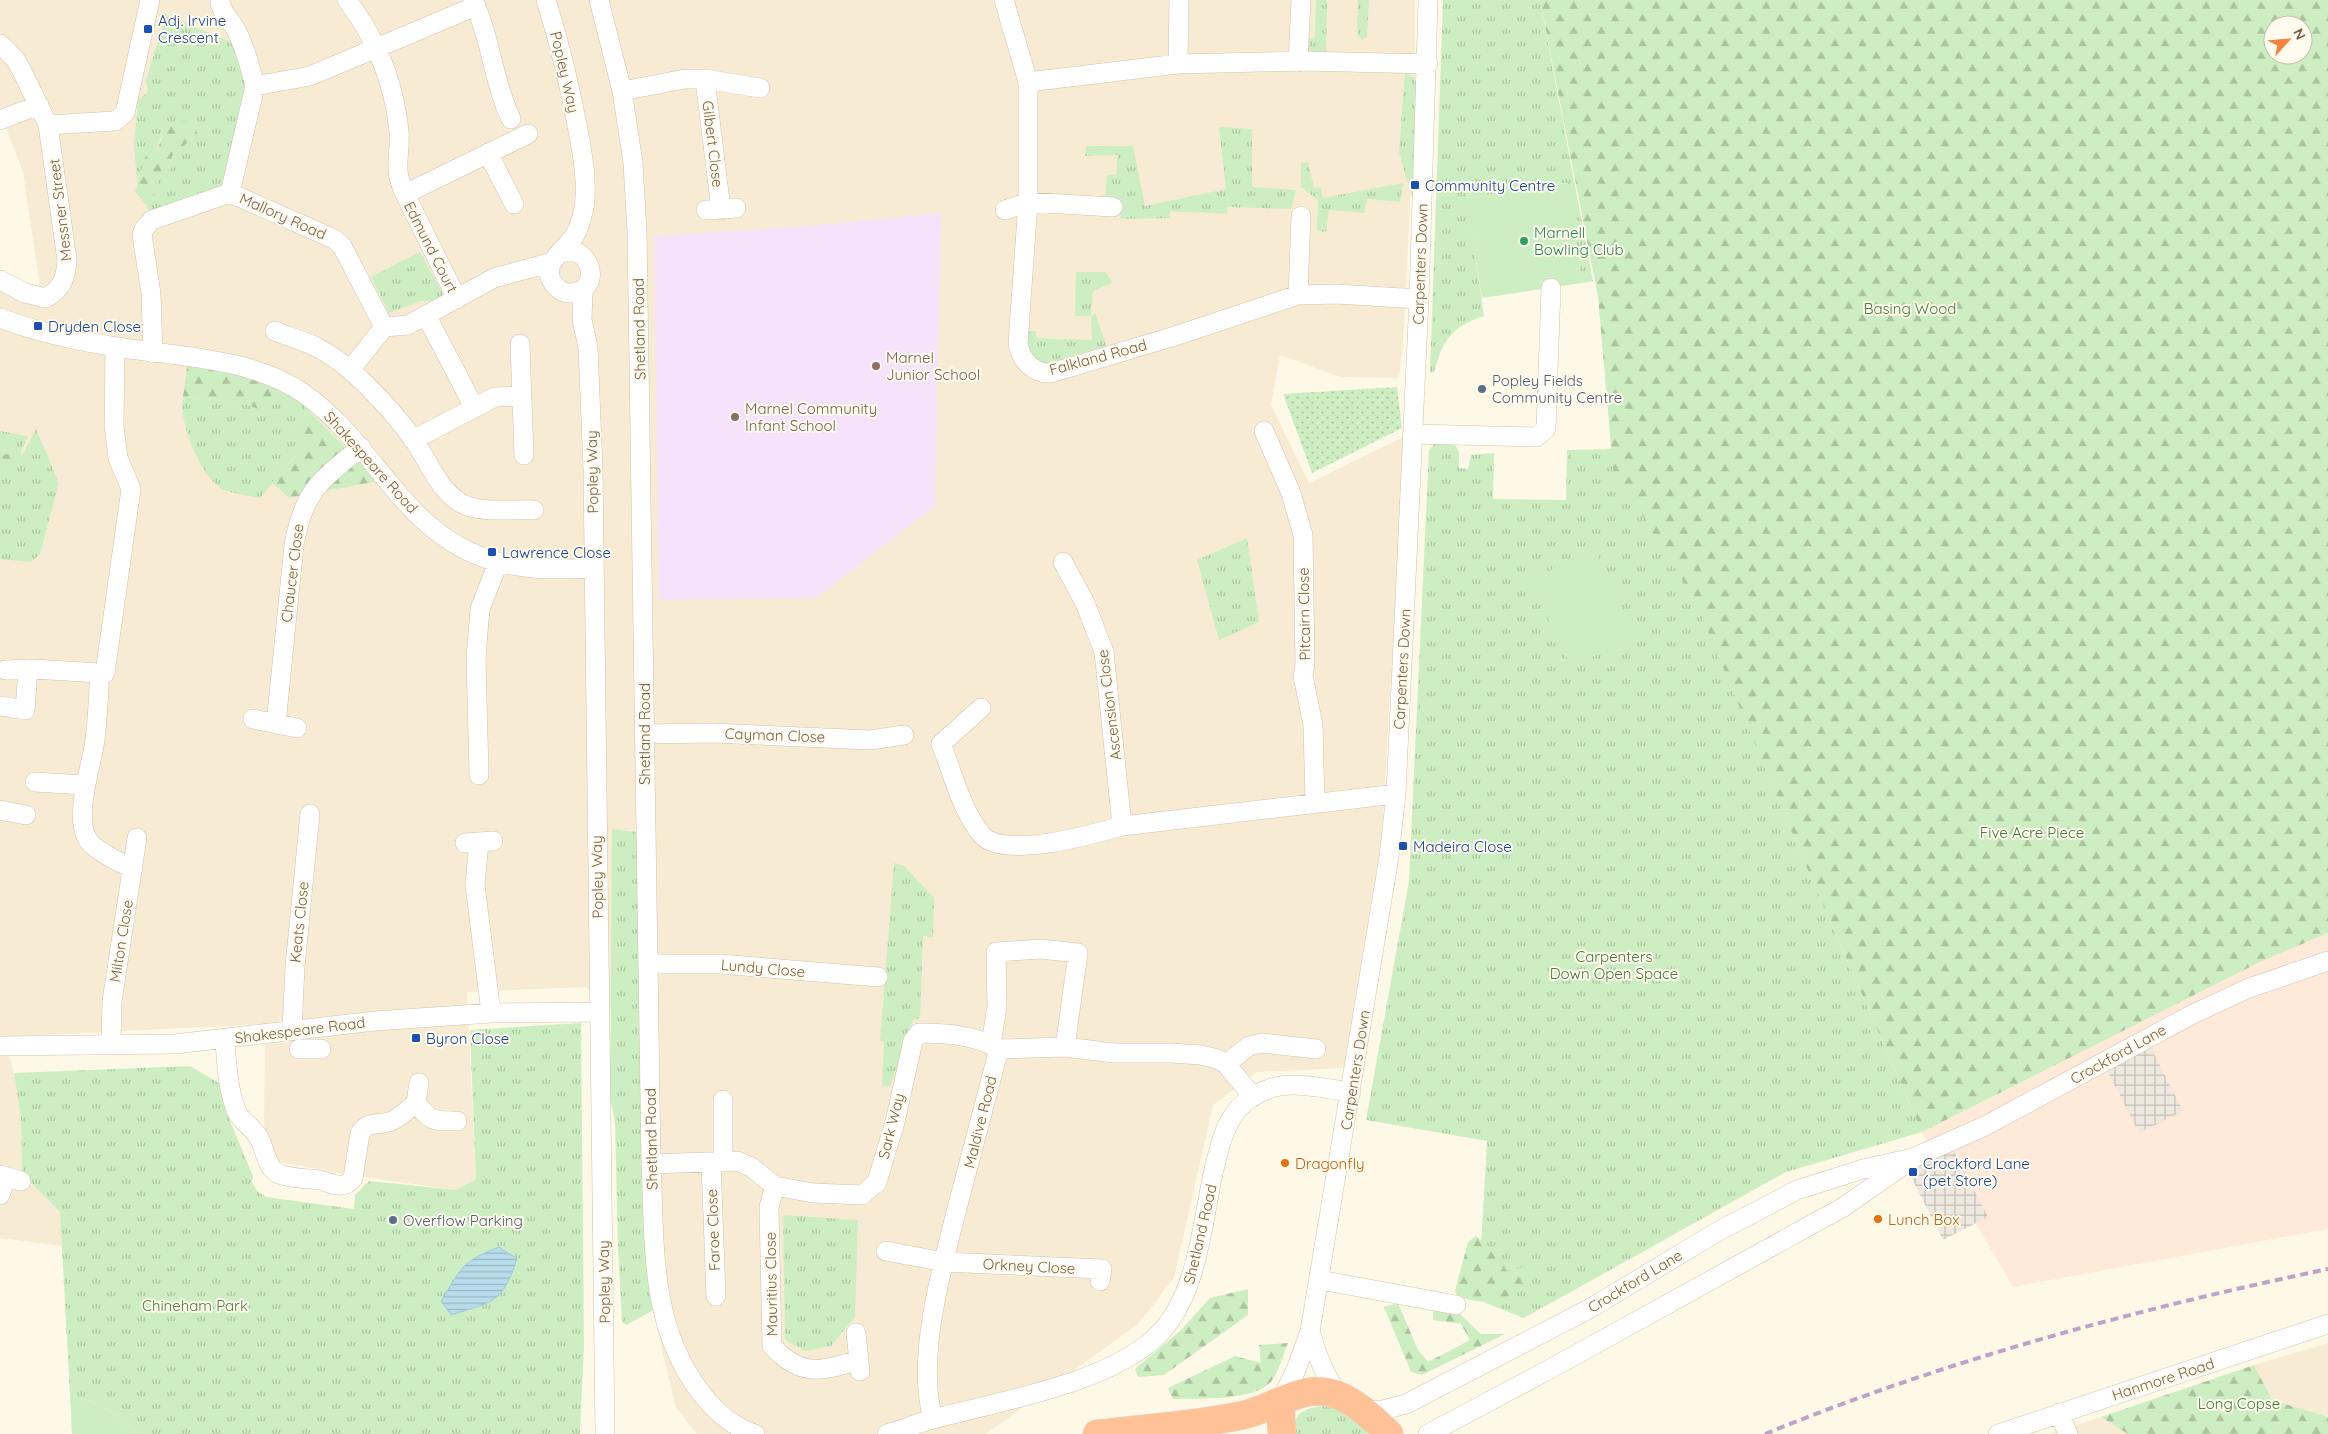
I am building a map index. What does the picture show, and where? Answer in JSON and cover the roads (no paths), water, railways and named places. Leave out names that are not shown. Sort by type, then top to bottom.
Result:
[{"type":"highway","points":[[1097,1434],[1204,1422],[1246,1414],[1310,1392],[1337,1394],[1359,1409],[1389,1434]]},
{"type":"highway","points":[[1280,1402],[1282,1434]]},
{"type":"street","points":[[0,44],[15,59],[48,125],[115,121],[125,113],[150,0]]},
{"type":"street","points":[[220,0],[220,7],[236,30],[244,47],[255,86],[230,192]]},
{"type":"street","name":"Edmund Court","points":[[347,0],[377,49],[393,93],[399,133],[397,171],[405,194],[457,299]]},
{"type":"street","name":"Popley Way","points":[[546,0],[566,67],[583,158],[584,206],[576,233],[557,257],[549,273],[569,289],[582,320],[588,347],[593,460],[605,1434]]},
{"type":"street","name":"Shetland Road","points":[[599,0],[622,91],[633,163],[637,232],[650,1164],[658,1293],[669,1337],[687,1374],[721,1415],[745,1431],[755,1434]]},
{"type":"street","name":"Falkland Road","points":[[1004,0],[1028,82],[1028,202],[1018,344],[1025,361],[1038,371],[1047,373],[1060,371],[1175,336],[1298,295],[1336,294],[1419,299]]},
{"type":"street","points":[[1178,64],[1179,0]]},
{"type":"street","points":[[1298,62],[1301,0]]},
{"type":"street","name":"Carpenters Down","points":[[1280,1402],[1296,1370],[1310,1330],[1320,1280],[1389,857],[1396,794],[1419,299],[1428,64],[1428,0]]},
{"type":"street","points":[[255,86],[310,76],[377,49],[475,3],[491,54],[498,86],[511,119]]},
{"type":"street","points":[[1028,82],[1178,64],[1298,62],[1428,64]]},
{"type":"street","name":"Gilbert Close","points":[[622,91],[685,79],[705,79],[760,88]]},
{"type":"street","name":"Gilbert Close","points":[[705,79],[721,209]]},
{"type":"street","points":[[0,120],[39,105]]},
{"type":"street","name":"Messner Street","points":[[0,280],[25,293],[46,298],[61,286],[66,277],[66,245],[48,125]]},
{"type":"street","name":"Edmund Court","points":[[405,194],[528,134]]},
{"type":"street","points":[[488,153],[514,204]]},
{"type":"street","name":"Mallory Road","points":[[153,353],[151,294],[143,246],[144,229],[152,220],[230,192],[334,239],[342,246],[384,327]]},
{"type":"street","points":[[1005,210],[1028,202],[1113,208]]},
{"type":"street","points":[[1298,295],[1301,216]]},
{"type":"street","points":[[514,273],[569,289],[591,276],[591,268],[584,256],[576,233]]},
{"type":"street","points":[[350,370],[384,327],[408,325],[494,278],[577,252],[584,256]]},
{"type":"street","points":[[1413,434],[1536,436],[1546,429],[1552,288]]},
{"type":"street","points":[[426,315],[474,407]]},
{"type":"street","name":"Shakespeare Road","points":[[0,318],[18,325],[115,347],[248,368],[276,378],[302,393],[335,419],[361,446],[400,496],[422,518],[474,556],[498,563],[527,568],[593,568]]},
{"type":"street","points":[[275,331],[318,348],[350,370],[413,440],[445,487],[457,500],[467,506],[534,510]]},
{"type":"street","points":[[520,344],[524,455]]},
{"type":"street","points":[[5,670],[28,669],[105,673],[131,489],[118,458],[114,426],[115,347]]},
{"type":"street","points":[[413,440],[495,397],[522,396]]},
{"type":"street","name":"Pitcairn Close","points":[[1264,430],[1291,494],[1303,535],[1305,664],[1303,676],[1313,725],[1315,803]]},
{"type":"street","name":"Chaucer Close","points":[[276,724],[294,545],[299,516],[316,485],[361,446]]},
{"type":"street","name":"Ascension Close","points":[[1064,562],[1085,603],[1104,652],[1122,826]]},
{"type":"street","points":[[478,775],[476,657],[480,619],[490,579],[498,563]]},
{"type":"street","points":[[0,706],[25,710],[28,669]]},
{"type":"street","points":[[100,673],[94,742],[85,785],[82,824],[88,841],[120,863],[133,868]]},
{"type":"street","points":[[981,708],[942,744],[966,810],[983,836],[1010,847],[1082,838],[1122,826],[1396,794]]},
{"type":"street","points":[[253,719],[297,728]]},
{"type":"street","name":"Cayman Close","points":[[644,734],[713,733],[870,740],[910,736]]},
{"type":"street","points":[[35,782],[85,785]]},
{"type":"street","points":[[0,810],[26,814]]},
{"type":"street","name":"Keats Close","points":[[308,1049],[298,1030],[295,966],[311,814]]},
{"type":"street","name":"Milton Close","points":[[112,1045],[112,1001],[136,838]]},
{"type":"street","points":[[479,842],[475,885],[491,1013]]},
{"type":"street","name":"Maldive Road","points":[[933,1419],[930,1408],[929,1385],[930,1337],[944,1262],[995,1047],[997,1007],[996,952],[1041,948],[1078,954],[1065,1046]]},
{"type":"street","name":"Crockford Lane","points":[[1428,1434],[1553,1374],[1842,1208],[1913,1158],[1985,1126],[2193,1014],[2249,988],[2328,961]]},
{"type":"street","name":"Lundy Close","points":[[648,964],[720,964],[879,976]]},
{"type":"street","name":"Shakespeare Road","points":[[0,1046],[175,1044],[375,1021],[491,1013],[599,1012]]},
{"type":"street","name":"Sark Way","points":[[768,1182],[813,1193],[862,1195],[877,1182],[895,1122],[913,1041],[919,1033],[951,1033],[995,1047]]},
{"type":"street","points":[[225,1038],[228,1078],[239,1115],[252,1126],[269,1164],[276,1172],[285,1176],[341,1186],[348,1184],[353,1178],[360,1133],[364,1127],[368,1124],[390,1122],[416,1103],[419,1083]]},
{"type":"street","points":[[1226,1064],[1249,1046],[1262,1043],[1319,1051]]},
{"type":"street","points":[[995,1047],[1065,1046],[1114,1053],[1200,1055],[1226,1064],[1253,1097]]},
{"type":"street","name":"Shetland Road","points":[[887,1434],[933,1419],[1021,1398],[1078,1379],[1139,1351],[1158,1335],[1174,1316],[1186,1292],[1225,1130],[1234,1114],[1253,1097],[1269,1088],[1290,1085],[1351,1092]]},
{"type":"street","name":"Faroe Close","points":[[716,1296],[717,1163],[723,1100]]},
{"type":"street","points":[[416,1103],[427,1117],[434,1121],[457,1121]]},
{"type":"street","name":"Crockford Lane","points":[[1359,1409],[1379,1411],[1406,1404],[1422,1396],[1589,1309],[1717,1232],[1797,1190],[1862,1169],[1913,1158]]},
{"type":"street","points":[[650,1164],[737,1162],[751,1167],[768,1182]]},
{"type":"street","points":[[0,1195],[9,1178]]},
{"type":"street","name":"Mauritius Close","points":[[768,1182],[772,1346],[784,1359],[807,1370],[859,1366],[856,1333]]},
{"type":"street","points":[[886,1251],[944,1262]]},
{"type":"street","name":"Orkney Close","points":[[944,1262],[1102,1269],[1100,1281]]},
{"type":"street","points":[[1320,1280],[1456,1306]]},
{"type":"street","name":"Hanmore Road","points":[[1998,1434],[2328,1324]]},
{"type":"street","name":"Carpenters Down","points":[[1310,1330],[1324,1373],[1337,1394]]},
{"type":"street","points":[[605,1366],[612,1379],[616,1434]]},
{"type":"street","points":[[2059,1414],[2068,1434]]},
{"type":"water","points":[[499,1247],[517,1259],[512,1274],[501,1293],[487,1303],[451,1315],[441,1301],[459,1273],[469,1262]]},
{"type":"railway","points":[[1765,1434],[1833,1407],[1902,1383],[2043,1339],[2185,1301],[2328,1269]]},
{"type":"place","name":"Adj. Irvine Crescent","points":[[148,29]]},
{"type":"place","name":"Community Centre","points":[[1415,185]]},
{"type":"place","name":"Marnell Bowling Club","points":[[1524,241]]},
{"type":"place","name":"Dryden Close","points":[[38,326]]},
{"type":"place","name":"Marnel Junior School","points":[[876,366]]},
{"type":"place","name":"Popley Fields Community Centre","points":[[1482,389]]},
{"type":"place","name":"Marnel Community Infant School","points":[[735,417]]},
{"type":"place","name":"Lawrence Close","points":[[492,552]]},
{"type":"place","name":"Madeira Close","points":[[1403,846]]},
{"type":"place","name":"Byron Close","points":[[416,1038]]},
{"type":"place","name":"Dragonfly","points":[[1285,1163]]},
{"type":"place","name":"Crockford Lane (pet Store)","points":[[1913,1172]]},
{"type":"place","name":"Lunch Box","points":[[1878,1219]]},
{"type":"place","name":"Overflow Parking","points":[[393,1220]]},
{"type":"park label","name":"Basing Wood","points":[[1910,308]]},
{"type":"park label","name":"Five Acre Piece","points":[[2032,832]]},
{"type":"park label","name":"Carpenters Down Open Space","points":[[1614,964]]},
{"type":"park label","name":"Chineham Park","points":[[195,1305]]},
{"type":"park label","name":"Long Copse","points":[[2239,1403]]}]
